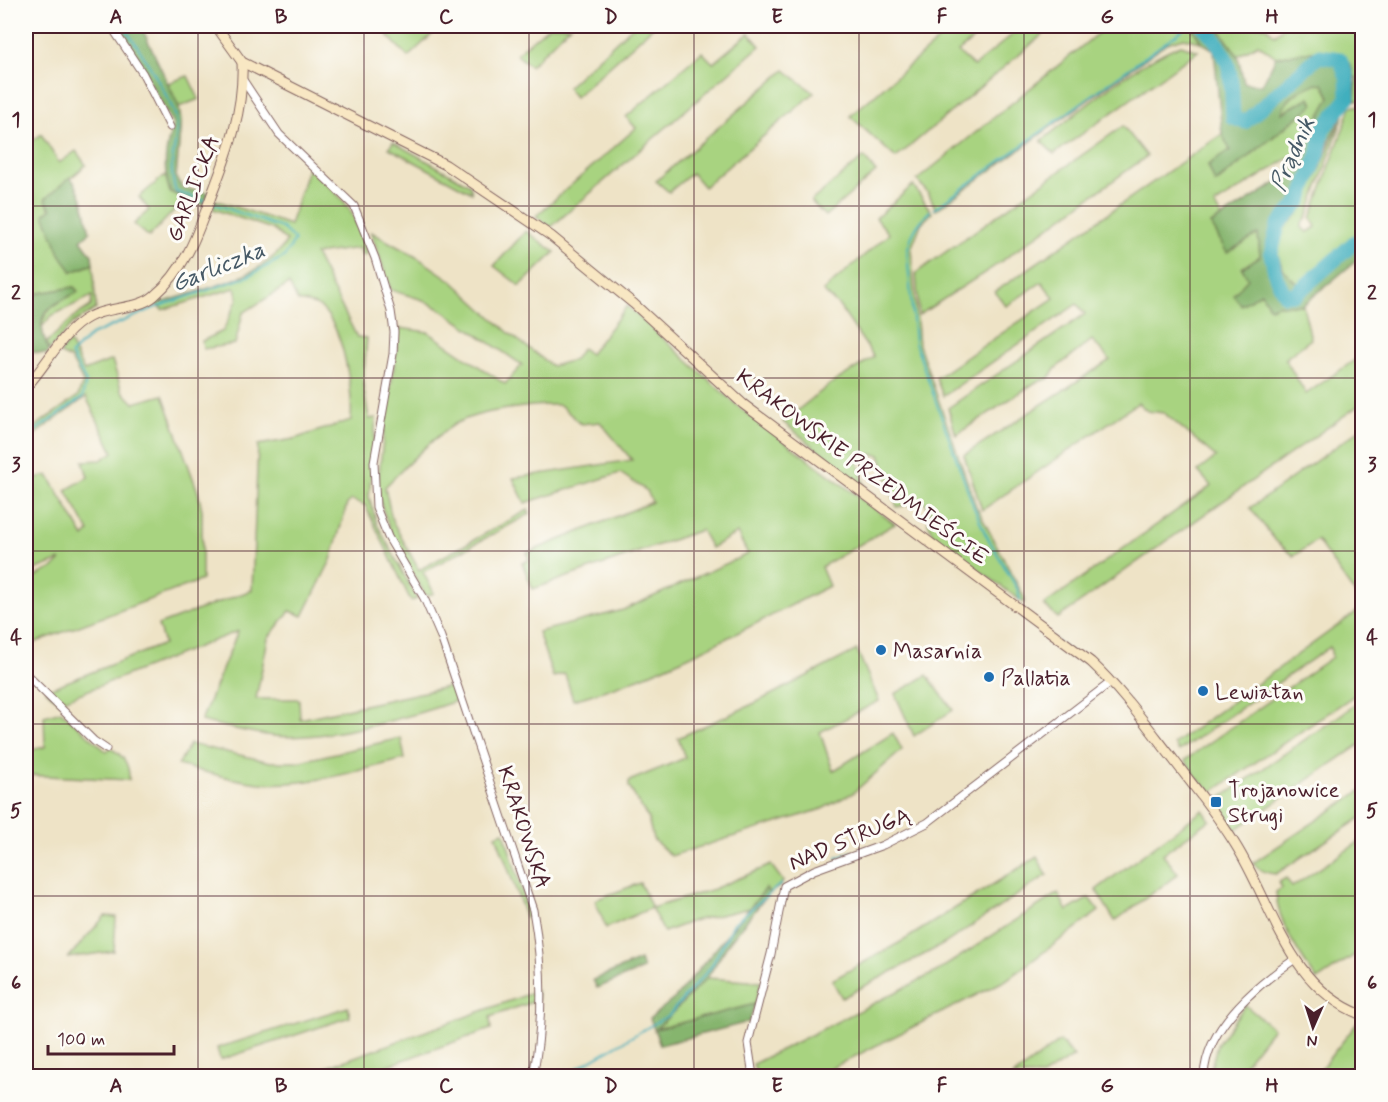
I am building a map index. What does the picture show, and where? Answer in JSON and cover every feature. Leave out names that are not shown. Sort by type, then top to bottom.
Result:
[{"type":"main road","name":"KRAKOWSKIE PRZEDMIEŚCIE","points":[[216,26],[242,62],[446,165],[551,236],[628,299],[742,404],[1073,647],[1111,682],[1235,844],[1295,959],[1309,980],[1324,994],[1362,1015]]},
{"type":"main road","name":"GARLICKA","points":[[26,387],[74,326],[102,311],[149,300],[175,276],[187,257],[230,152],[243,80],[242,62]]},
{"type":"street","points":[[111,26],[143,74],[170,127]]},
{"type":"street","name":"KRAKOWSKA","points":[[243,80],[279,134],[354,206],[375,258],[391,311],[393,354],[378,435],[373,487],[376,507],[388,537],[424,598],[441,637],[493,785],[533,910],[540,949],[542,991],[533,1077]]},
{"type":"street","points":[[26,674],[94,741],[106,749]]},
{"type":"street","name":"NAD STRUGĄ","points":[[753,1077],[748,1043],[771,954],[784,886],[814,870],[884,844],[927,823],[1111,682]]},
{"type":"street","points":[[1204,1077],[1210,1051],[1229,1020],[1267,980],[1295,959]]},
{"type":"green space","points":[[115,26],[141,26],[179,107],[181,121],[176,178],[183,188],[209,193],[203,205],[170,192],[166,174],[166,158],[173,125],[124,35]]},
{"type":"green space","points":[[398,26],[441,26],[408,57],[387,35]]},
{"type":"green space","points":[[549,26],[570,26],[530,66],[516,54]]},
{"type":"green space","points":[[633,26],[654,26],[575,97],[567,87]]},
{"type":"green space","points":[[955,26],[989,26],[958,52],[974,66],[1023,26],[1053,26],[896,158],[850,116]]},
{"type":"green space","points":[[1107,26],[1191,26],[1201,42],[1184,38],[1167,43],[936,210],[929,194],[917,180]]},
{"type":"green space","points":[[1191,26],[1217,26],[1238,56],[1244,83],[1262,85],[1276,57],[1292,54],[1334,52],[1344,56],[1351,65],[1355,79],[1355,100],[1340,120],[1305,200],[1282,232],[1277,247],[1282,266],[1299,284],[1362,236],[1362,256],[1303,305],[1277,305],[1270,308],[1261,293],[1241,305],[1233,295],[1248,279],[1242,268],[1260,256],[1258,234],[1227,253],[1211,224],[1291,174],[1300,151],[1330,97],[1323,83],[1298,92],[1288,101],[1282,113],[1310,97],[1313,105],[1215,183],[1208,165],[1230,150],[1222,134],[1214,50],[1201,42]]},
{"type":"green space","points":[[1217,26],[1265,26],[1275,35],[1284,26],[1362,26],[1362,101],[1355,100],[1357,78],[1312,51],[1276,57],[1258,44],[1238,56]]},
{"type":"green space","points":[[749,33],[760,46],[551,227],[536,216],[636,128],[626,117],[702,52],[713,63]]},
{"type":"green space","points":[[1181,45],[1198,51],[1054,154],[1041,141],[1127,75]]},
{"type":"green space","points":[[785,70],[814,93],[704,187],[692,173],[669,192],[656,181]]},
{"type":"green space","points":[[188,76],[199,99],[179,107],[168,83]]},
{"type":"green space","points":[[1323,83],[1330,98],[1300,151],[1214,205],[1222,217],[1211,224],[1258,233],[1260,256],[1242,268],[1248,279],[1241,305],[1261,293],[1277,305],[1303,305],[1311,339],[1285,359],[1306,394],[1362,355],[1362,403],[1058,618],[1044,605],[1211,486],[1198,471],[1216,457],[1164,413],[1147,411],[1138,403],[982,510],[964,455],[1110,360],[1092,340],[1056,368],[1048,379],[1036,382],[956,435],[948,408],[1085,314],[1077,304],[943,396],[936,378],[1054,298],[1042,282],[1006,306],[995,292],[1222,134],[1231,150],[1208,165],[1216,183],[1313,105],[1310,97],[1281,113],[1288,101],[1304,89]]},
{"type":"green space","points":[[1362,105],[1362,236],[1299,284],[1289,276],[1279,260],[1277,247],[1279,236],[1306,200],[1344,115],[1307,218],[1302,223],[1302,228],[1308,232],[1316,227],[1311,218],[1351,107]]},
{"type":"green space","points":[[1123,126],[1147,156],[992,268],[919,315],[916,273]]},
{"type":"green space","points":[[26,130],[34,140],[41,134],[59,163],[76,151],[86,165],[46,199],[72,272],[93,264],[96,309],[73,323],[49,350],[46,343],[74,317],[91,306],[92,296],[51,316],[40,329],[49,310],[78,291],[74,287],[34,294],[26,300]]},
{"type":"green space","points":[[393,142],[470,185],[472,193],[389,148]]},
{"type":"green space","points":[[864,157],[876,172],[825,216],[811,201]]},
{"type":"green space","points":[[308,168],[347,205],[367,254],[362,256],[360,248],[315,254],[357,337],[367,338],[363,384],[369,419],[376,418],[369,497],[377,524],[417,599],[411,601],[365,505],[352,500],[347,504],[331,560],[303,616],[290,611],[268,638],[256,699],[299,699],[300,719],[452,686],[456,701],[366,727],[294,737],[246,732],[201,721],[238,631],[59,702],[46,690],[164,644],[158,625],[252,590],[258,445],[294,439],[351,420],[349,378],[337,333],[322,309],[298,301],[289,284],[243,313],[235,344],[203,349],[202,341],[223,331],[238,298],[235,288],[162,310],[155,302],[159,299],[164,302],[232,281],[263,265],[276,254],[287,241],[272,229],[213,209],[215,200],[290,225]]},
{"type":"green space","points":[[165,175],[170,192],[185,199],[149,237],[134,224],[149,210],[139,197]]},
{"type":"green space","points":[[70,177],[78,189],[85,210],[90,232],[81,240],[92,255],[93,264],[72,272],[60,254],[44,214],[51,209],[45,199]]},
{"type":"green space","points":[[913,185],[932,213],[921,224],[911,249],[919,345],[976,506],[1025,599],[1024,603],[933,536],[928,522],[931,514],[925,502],[897,507],[880,455],[856,453],[865,488],[783,422],[829,385],[874,357],[839,306],[823,291],[889,234],[876,218]]},
{"type":"green space","points":[[526,231],[555,252],[520,286],[494,266]]},
{"type":"green space","points":[[371,232],[418,258],[452,281],[509,333],[552,366],[574,360],[582,348],[590,354],[627,306],[741,409],[895,524],[821,567],[829,586],[672,664],[607,690],[573,700],[565,674],[553,677],[538,632],[623,610],[748,554],[737,533],[711,548],[701,530],[533,589],[522,563],[529,560],[527,553],[652,502],[647,491],[620,473],[525,503],[513,478],[632,460],[600,422],[581,424],[560,405],[522,407],[477,415],[455,424],[427,446],[385,487],[392,520],[419,570],[528,510],[530,514],[423,572],[434,593],[426,596],[392,536],[379,498],[378,482],[385,424],[400,328],[428,332],[505,384],[522,365],[440,309],[423,300],[391,290]]},
{"type":"green space","points":[[74,287],[78,292],[50,308],[42,319],[44,337],[49,350],[47,354],[26,351],[26,300],[34,294]]},
{"type":"green space","points":[[69,341],[84,371],[112,360],[122,391],[134,403],[163,395],[198,492],[202,510],[202,580],[26,646],[26,581],[53,568],[61,560],[26,573],[26,480],[48,475],[84,537],[89,532],[66,490],[88,477],[83,461],[101,460],[113,452],[86,397],[26,441],[26,433],[78,396],[83,382],[71,359],[60,354]]},
{"type":"green space","points":[[1362,428],[1362,604],[1317,540],[1294,556],[1276,541],[1250,508]]},
{"type":"green space","points":[[1362,608],[1362,690],[1212,792],[1197,778],[1185,760],[1332,657],[1330,647],[1179,751],[1174,744]]},
{"type":"green space","points":[[857,650],[879,701],[820,732],[833,771],[893,733],[902,750],[853,793],[822,809],[671,856],[653,839],[648,818],[629,787],[629,781],[685,758],[678,738],[755,703]]},
{"type":"green space","points":[[927,675],[953,710],[914,736],[895,694]]},
{"type":"green space","points":[[1362,700],[1362,743],[1235,830],[1218,800]]},
{"type":"green space","points":[[61,711],[107,752],[110,748],[122,757],[127,765],[129,780],[26,775],[26,751],[45,747],[44,716]]},
{"type":"green space","points":[[401,738],[405,759],[315,780],[278,784],[250,782],[178,765],[190,744],[271,762],[297,762]]},
{"type":"green space","points":[[1362,790],[1362,817],[1276,874],[1263,871],[1253,863]]},
{"type":"green space","points":[[1203,810],[1210,820],[1163,854],[1178,874],[1115,921],[1096,890]]},
{"type":"green space","points":[[504,832],[530,917],[526,918],[496,835]]},
{"type":"green space","points":[[1362,840],[1362,950],[1317,980],[1290,938],[1280,915],[1276,892],[1282,888],[1279,882],[1286,878],[1292,887]]},
{"type":"green space","points":[[1037,857],[1047,875],[944,944],[842,998],[832,980],[906,939]]},
{"type":"green space","points":[[771,865],[783,881],[781,886],[769,893],[766,889],[750,908],[693,921],[664,932],[651,908],[606,928],[595,900],[640,883],[652,908],[711,890]]},
{"type":"green space","points":[[766,888],[769,893],[730,941],[707,978],[656,1029],[755,1004],[749,1022],[660,1045],[650,1018],[675,998]]},
{"type":"green space","points":[[1058,893],[1067,911],[1089,898],[1099,911],[1006,980],[816,1076],[757,1076],[753,1064],[936,972]]},
{"type":"green space","points":[[105,916],[116,917],[114,951],[68,958]]},
{"type":"green space","points":[[640,960],[643,969],[597,988],[593,980]]},
{"type":"green space","points":[[707,978],[761,982],[755,1004],[655,1030]]},
{"type":"green space","points":[[537,991],[538,1000],[490,1017],[491,1029],[358,1076],[302,1076]]},
{"type":"green space","points":[[1245,1005],[1273,1028],[1235,1076],[1209,1076],[1217,1045]]},
{"type":"green space","points":[[348,1007],[350,1017],[220,1060],[217,1048]]},
{"type":"green space","points":[[1359,1021],[1362,1022],[1362,1055],[1344,1076],[1315,1076]]},
{"type":"green space","points":[[1060,1041],[1074,1056],[1042,1076],[1013,1076]]},
{"type":"waterway","name":"Garliczka","points":[[122,26],[154,73],[175,115],[177,133],[172,172],[176,192],[206,201]]},
{"type":"waterway","points":[[934,209],[1188,26]]},
{"type":"waterway","name":"Prądnik","points":[[1203,26],[1226,58],[1231,79],[1233,118],[1245,122],[1319,56],[1340,59],[1347,77],[1348,98],[1323,129],[1318,154],[1300,201],[1278,225],[1271,254],[1276,277],[1285,295],[1296,294],[1355,242],[1362,241]]},
{"type":"waterway","name":"Garliczka","points":[[26,437],[82,398],[86,382],[71,354],[91,335],[154,308],[246,277],[284,257],[295,240],[282,228],[212,203]]},
{"type":"waterway","points":[[930,211],[915,230],[907,253],[915,343],[973,505],[985,533],[1018,590],[1020,600]]},
{"type":"waterway","points":[[1023,617],[1074,655]]},
{"type":"waterway","points":[[837,858],[852,852]]},
{"type":"waterway","points":[[564,1076],[669,1015],[711,967],[734,923],[781,884]]},
{"type":"place","name":"Masarnia","points":[[881,650]]},
{"type":"place","name":"Pallatia","points":[[989,677]]},
{"type":"place","name":"Lewiatan","points":[[1203,691]]},
{"type":"place","name":"Trojanowice Strugi","points":[[1216,802]]}]
